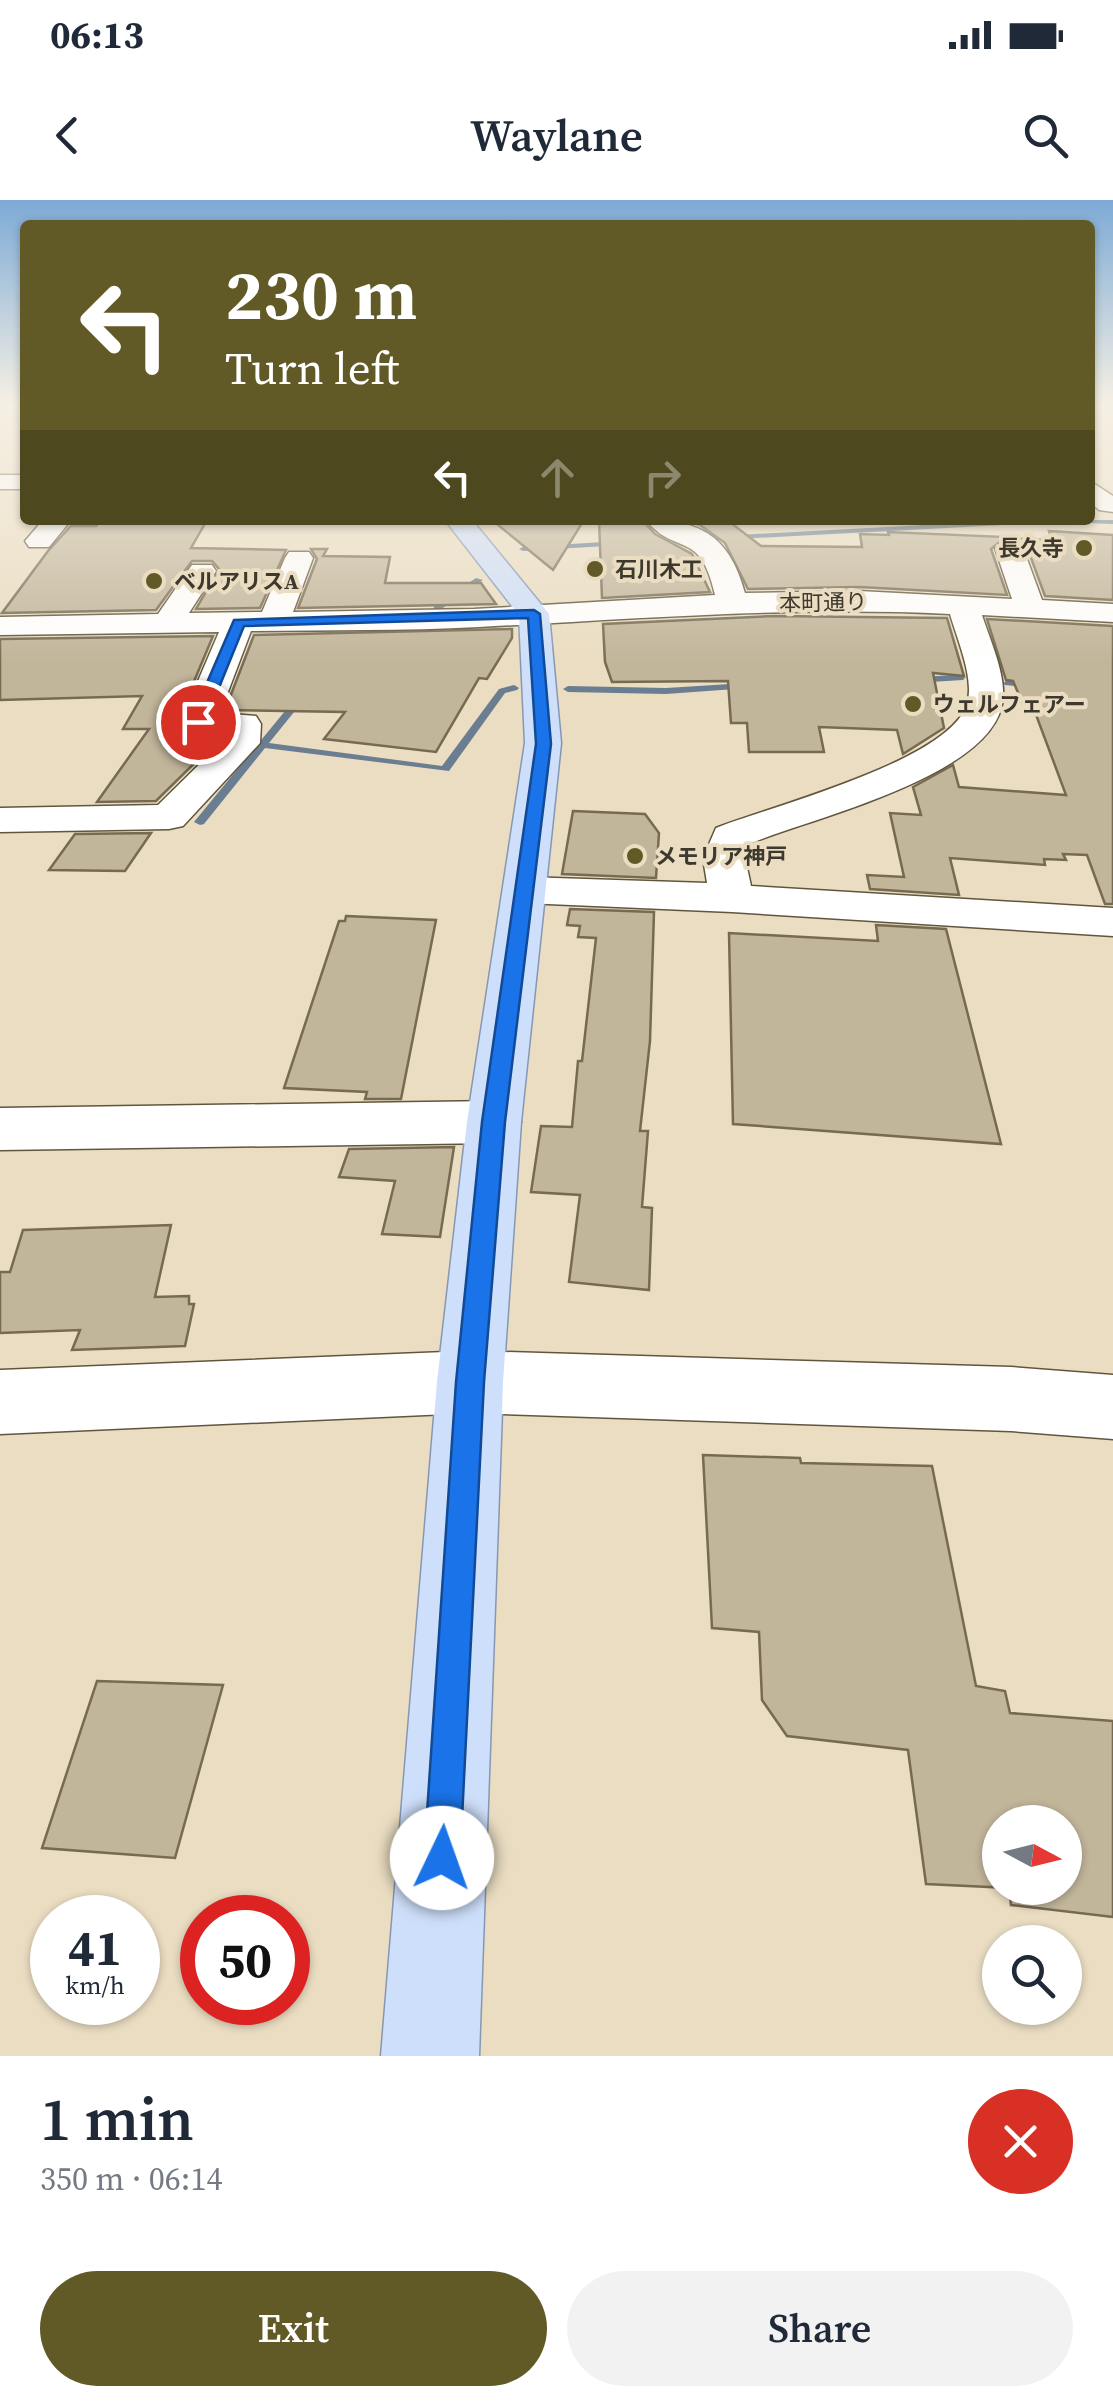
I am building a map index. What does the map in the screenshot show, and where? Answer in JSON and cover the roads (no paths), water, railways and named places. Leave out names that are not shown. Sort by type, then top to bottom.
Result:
[{"type":"main road","points":[[430,2056],[470,1382],[494,1122],[544,744],[534,614],[462,525]]},
{"type":"street","points":[[39,541],[53,525]]},
{"type":"street","points":[[668,525],[703,543],[722,562],[732,603]]},
{"type":"street","points":[[1009,548],[1030,608]]},
{"type":"street","points":[[0,820],[169,818],[242,742],[243,724],[198,722],[256,622],[300,558]]},
{"type":"street","points":[[167,624],[202,570]]},
{"type":"street","name":"本町通り","points":[[0,626],[534,614],[732,603],[963,603],[1113,613]]},
{"type":"street","points":[[732,898],[724,858],[731,837],[762,821],[864,788],[944,755],[978,726],[986,700],[963,603]]},
{"type":"street","points":[[0,838],[185,836]]},
{"type":"street","points":[[525,890],[732,898],[1113,922]]},
{"type":"street","points":[[0,1129],[494,1122]]},
{"type":"street","points":[[0,1402],[470,1382],[992,1398],[1113,1408]]},
{"type":"waterway","points":[[1095,521],[1113,522]]},
{"type":"waterway","points":[[718,538],[964,525]]},
{"type":"waterway","points":[[523,549],[620,543]]},
{"type":"waterway","points":[[437,608],[479,580]]},
{"type":"waterway","points":[[914,680],[960,678]]},
{"type":"waterway","points":[[1008,683],[1034,685]]},
{"type":"waterway","points":[[568,689],[666,691],[746,686]]},
{"type":"waterway","points":[[262,745],[445,769],[502,691],[514,688]]},
{"type":"waterway","points":[[262,745],[302,696]]},
{"type":"waterway","points":[[200,822],[262,745]]},
{"type":"place","name":"長久寺","points":[[1084,548]]},
{"type":"place","name":"石川木工","points":[[595,569]]},
{"type":"place","name":"ベルアリスA","points":[[154,581]]},
{"type":"place","name":"ウェルフェアー","points":[[913,704]]},
{"type":"place","name":"メモリア神戸","points":[[635,856]]}]
